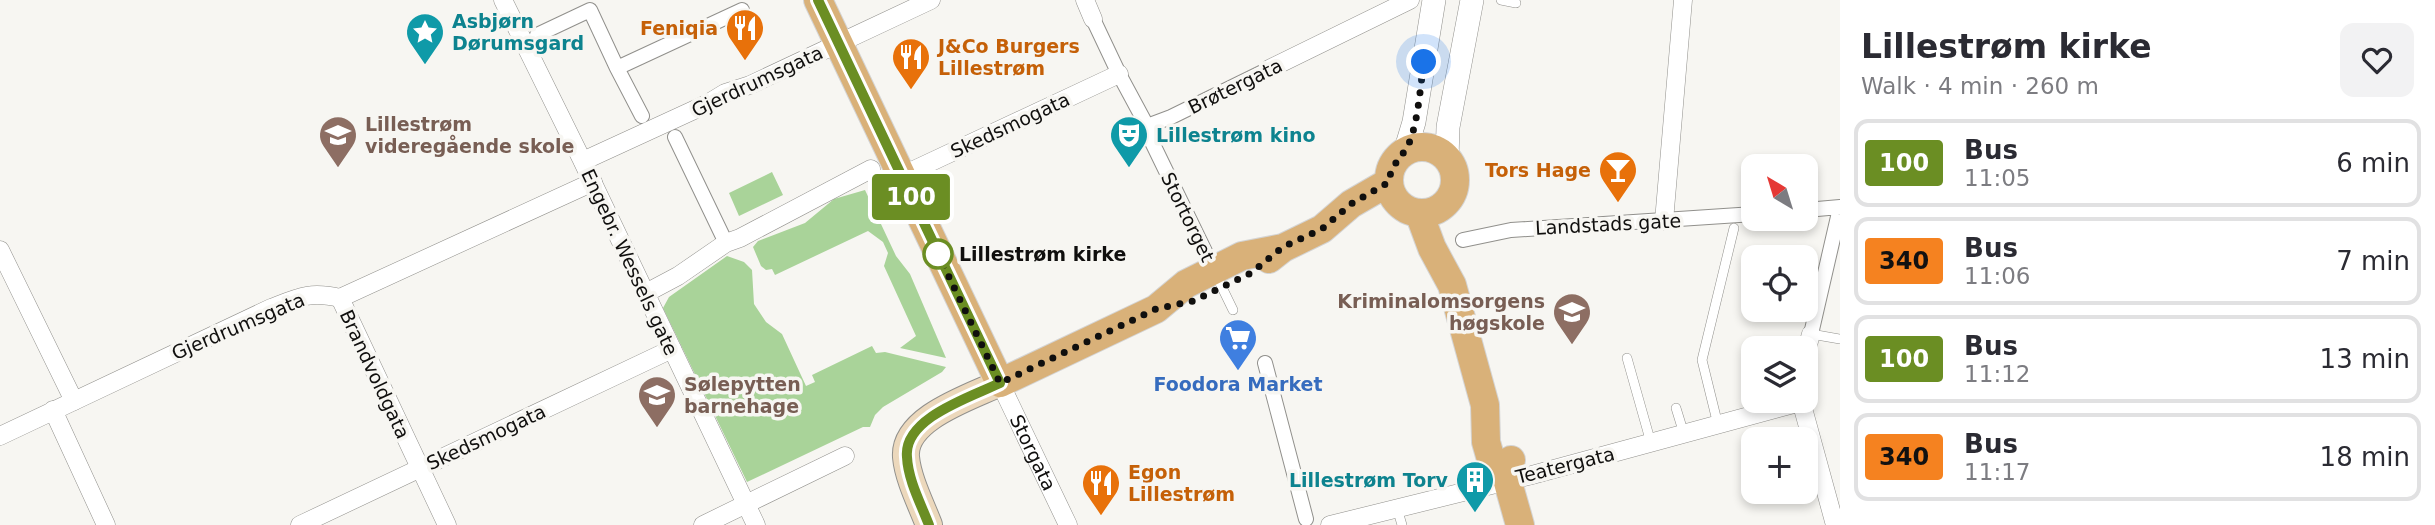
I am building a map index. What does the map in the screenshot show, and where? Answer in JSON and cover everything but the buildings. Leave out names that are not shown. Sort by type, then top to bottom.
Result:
[{"type":"main road","name":"Storgata","points":[[818,0],[1000,383]]},
{"type":"main road","points":[[929,525],[907,461],[908,443],[912,435],[929,418],[1156,309],[1186,284],[1223,289],[1242,256],[1283,247],[1322,229],[1357,223],[1384,210],[1413,201],[1453,190],[1455,182],[1447,159],[1427,148],[1405,152],[1393,165],[1413,201],[1432,248],[1452,285],[1485,405],[1486,442],[1492,463],[1507,480],[1520,525]]},
{"type":"street","name":"Engebr. Wessels gate","points":[[503,0],[583,161],[756,525]]},
{"type":"street","name":"Gjerdrumsgata","points":[[583,161],[931,0]]},
{"type":"street","name":"Brøtergata","points":[[1147,125],[1171,117],[1410,0]]},
{"type":"street","points":[[1405,152],[1415,122],[1433,0]]},
{"type":"street","points":[[1447,159],[1448,127],[1472,0]]},
{"type":"street","points":[[1664,222],[1683,0]]},
{"type":"street","points":[[537,34],[590,9],[642,116]]},
{"type":"street","points":[[617,68],[742,10]]},
{"type":"street","points":[[1085,11],[1147,125]]},
{"type":"street","name":"Skedsmogata","points":[[901,176],[1119,74]]},
{"type":"street","name":"Stortorget","points":[[1147,125],[1149,136],[1223,289]]},
{"type":"street","points":[[675,137],[726,243]]},
{"type":"street","points":[[646,293],[678,276],[726,243],[872,169]]},
{"type":"street","points":[[340,298],[593,182]]},
{"type":"street","points":[[1811,334],[1839,215],[1818,212]]},
{"type":"street","name":"Landstads gate","points":[[1463,240],[1511,230],[1741,215]]},
{"type":"street","points":[[0,250],[74,401]]},
{"type":"street","name":"Gjerdrumsgata","points":[[0,436],[303,295],[320,293],[340,298]]},
{"type":"street","name":"Brandvoldgata","points":[[340,298],[447,525]]},
{"type":"street","name":"Skedsmogata","points":[[300,525],[672,349]]},
{"type":"street","points":[[1265,363],[1306,519]]},
{"type":"street","name":"Storgata","points":[[1000,383],[1068,525]]},
{"type":"street","points":[[53,410],[106,525]]},
{"type":"street","name":"Teatergata","points":[[1329,525],[1400,516],[1507,480],[1761,413]]},
{"type":"street","points":[[1804,413],[1835,525]]},
{"type":"street","points":[[703,525],[845,456]]},
{"type":"lane","points":[[1501,0],[1516,3]]},
{"type":"lane","points":[[1718,425],[1702,360],[1734,228]]},
{"type":"lane","points":[[1811,334],[1840,339]]},
{"type":"lane","points":[[1627,358],[1651,443]]},
{"type":"lane","points":[[1676,408],[1684,434]]},
{"type":"green space","points":[[772,172],[783,195],[739,216],[729,193]]},
{"type":"green space","points":[[865,190],[896,256],[910,274],[946,358],[900,348],[916,336],[884,266],[888,253],[883,242],[868,231],[775,275],[772,269],[766,270],[761,266],[753,247],[758,241],[805,223],[834,199]]},
{"type":"green space","points":[[727,256],[744,262],[752,270],[754,304],[766,322],[782,334],[806,386],[815,382],[812,375],[872,346],[876,353],[885,352],[946,367],[883,407],[875,415],[870,427],[863,427],[747,482],[663,308],[669,297]]},
{"type":"bus line","name":"100","points":[[818,0],[1000,383],[922,422],[908,443],[907,461],[929,525]]},
{"type":"place","name":"Feniqia","points":[[745,62]]},
{"type":"place","name":"Asbjørn Dørumsgard","points":[[425,66]]},
{"type":"place","name":"J&Co Burgers Lillestrøm","points":[[911,91]]},
{"type":"place","name":"Lillestrøm videregående skole","points":[[338,169]]},
{"type":"place","name":"Lillestrøm kino","points":[[1129,169]]},
{"type":"place","name":"Tors Hage","points":[[1618,204]]},
{"type":"place","name":"Lillestrøm kirke","points":[[938,254]]},
{"type":"place","name":"Kriminalomsorgens høgskole","points":[[1572,346]]},
{"type":"place","name":"Foodora Market","points":[[1238,372]]},
{"type":"place","name":"Sølepytten barnehage","points":[[657,429]]},
{"type":"place","name":"Lillestrøm Torv","points":[[1475,514]]},
{"type":"place","name":"Egon Lillestrøm","points":[[1101,517]]},
{"type":"route","points":[[938,254],[1000,383],[1156,309],[1193,301],[1251,273],[1283,247],[1322,229],[1351,204],[1384,187],[1389,182],[1393,165],[1405,152],[1411,138],[1424,62]]}]
